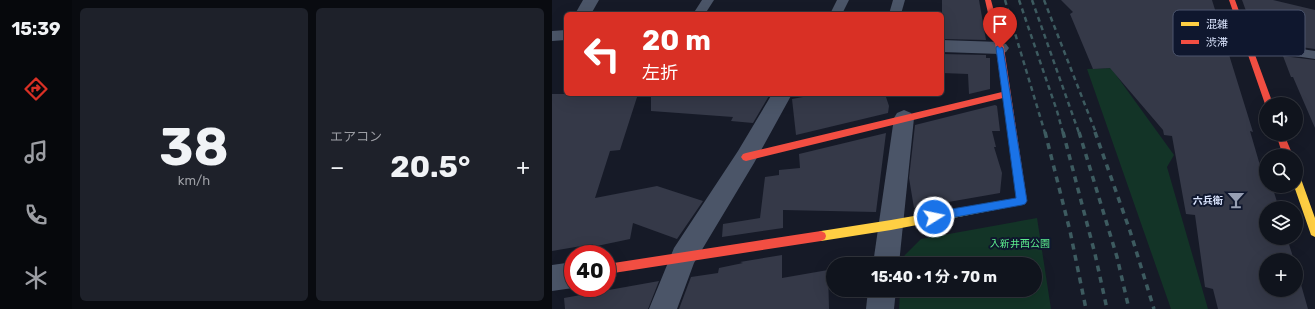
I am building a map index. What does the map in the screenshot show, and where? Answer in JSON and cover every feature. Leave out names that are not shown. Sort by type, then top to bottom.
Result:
[{"type":"street","points":[[584,12],[591,0]]},
{"type":"street","points":[[616,268],[891,225],[1022,201],[1000,48],[988,0]]},
{"type":"street","points":[[1232,0],[1236,10]]},
{"type":"street","points":[[552,36],[564,35]]},
{"type":"street","points":[[944,46],[1000,48]]},
{"type":"street","points":[[1252,56],[1267,97]]},
{"type":"street","points":[[748,148],[904,118],[1006,94]]},
{"type":"street","points":[[663,309],[683,257],[781,96]]},
{"type":"street","points":[[887,257],[904,118]]},
{"type":"street","points":[[1301,193],[1315,232]]},
{"type":"street","points":[[552,278],[564,276]]},
{"type":"street","points":[[880,309],[881,297]]},
{"type":"lane","points":[[700,12],[708,0]]},
{"type":"lane","points":[[837,12],[843,0]]},
{"type":"lane","points":[[896,12],[899,0]]},
{"type":"lane","points":[[1305,54],[1315,55]]},
{"type":"green space","points":[[1111,68],[1174,155],[1167,167],[1208,309],[1171,309],[1087,69]]},
{"type":"green space","name":"入新井西公園","points":[[1037,218],[1051,309],[899,309],[900,297],[1042,297],[1042,257],[903,257],[921,239]]},
{"type":"building","points":[[942,0],[979,0],[986,40],[944,39],[944,12],[942,12]]},
{"type":"building","points":[[1061,0],[1212,0],[1215,10],[1173,10],[1173,56],[1229,56],[1253,132],[1250,131],[1259,162],[1259,193],[1274,193],[1277,201],[1259,201],[1259,245],[1289,245],[1292,253],[1259,253],[1259,297],[1303,297],[1303,292],[1308,309],[1218,309],[1213,289],[1205,287],[1195,215],[1186,214],[1172,136],[1164,135],[1163,130],[1110,68],[1093,69],[1070,14],[1073,12]]},
{"type":"building","points":[[1242,0],[1273,0],[1315,10],[1315,49],[1305,48],[1305,10],[1246,10]]},
{"type":"building","points":[[944,54],[986,55],[986,58],[990,58],[990,89],[969,94],[968,74],[944,73]]},
{"type":"building","points":[[1283,56],[1315,60],[1315,128],[1303,97],[1302,97],[1293,77],[1291,77]]},
{"type":"building","points":[[552,94],[564,94],[564,96],[637,96],[620,150],[610,151],[595,198],[657,186],[703,201],[677,239],[633,223],[630,239],[602,245],[564,245],[564,249],[552,251]]},
{"type":"building","points":[[651,96],[769,96],[753,123],[731,121],[733,117],[651,111]]},
{"type":"building","points":[[808,96],[886,96],[889,106],[888,113],[796,135],[792,99]]},
{"type":"building","points":[[995,105],[997,106],[1000,131],[992,131],[996,147],[994,147],[1002,173],[1000,193],[914,208],[909,178],[915,125]]},
{"type":"building","points":[[886,133],[876,212],[783,210],[783,228],[722,237],[723,224],[760,218],[765,177],[779,175],[779,170],[800,168],[799,154]]},
{"type":"building","points":[[782,255],[782,278],[826,270],[826,297],[829,297],[829,309],[679,309],[691,277],[718,273],[719,268],[743,263],[740,262]]},
{"type":"building","points":[[659,281],[648,309],[565,309],[564,298],[616,297],[616,289]]},
{"type":"railway","points":[[1005,0],[1045,133]]},
{"type":"railway","points":[[1019,0],[1057,111],[1063,133]]},
{"type":"railway","points":[[1032,0],[1079,133]]},
{"type":"railway","points":[[1044,0],[1096,133]]},
{"type":"railway","points":[[1045,132],[1070,231],[1086,309]]},
{"type":"railway","points":[[1063,132],[1095,254],[1107,309]]},
{"type":"railway","points":[[1079,132],[1117,257],[1129,309]]},
{"type":"railway","points":[[1095,132],[1130,231],[1154,309]]},
{"type":"traffic: slow","points":[[1301,193],[1315,232]]},
{"type":"traffic: slow","points":[[821,236],[1005,204]]},
{"type":"traffic: jam","points":[[988,0],[1000,48],[1022,201],[1005,204]]},
{"type":"traffic: jam","points":[[1232,0],[1236,10]]},
{"type":"traffic: jam","points":[[1252,56],[1267,97]]},
{"type":"traffic: jam","points":[[746,157],[1006,94]]},
{"type":"traffic: jam","points":[[1283,141],[1285,149]]},
{"type":"traffic: jam","points":[[616,268],[821,236]]},
{"type":"place","name":"六兵衛","points":[[1236,200]]},
{"type":"route","points":[[934,217],[1022,201],[1000,48]]}]
